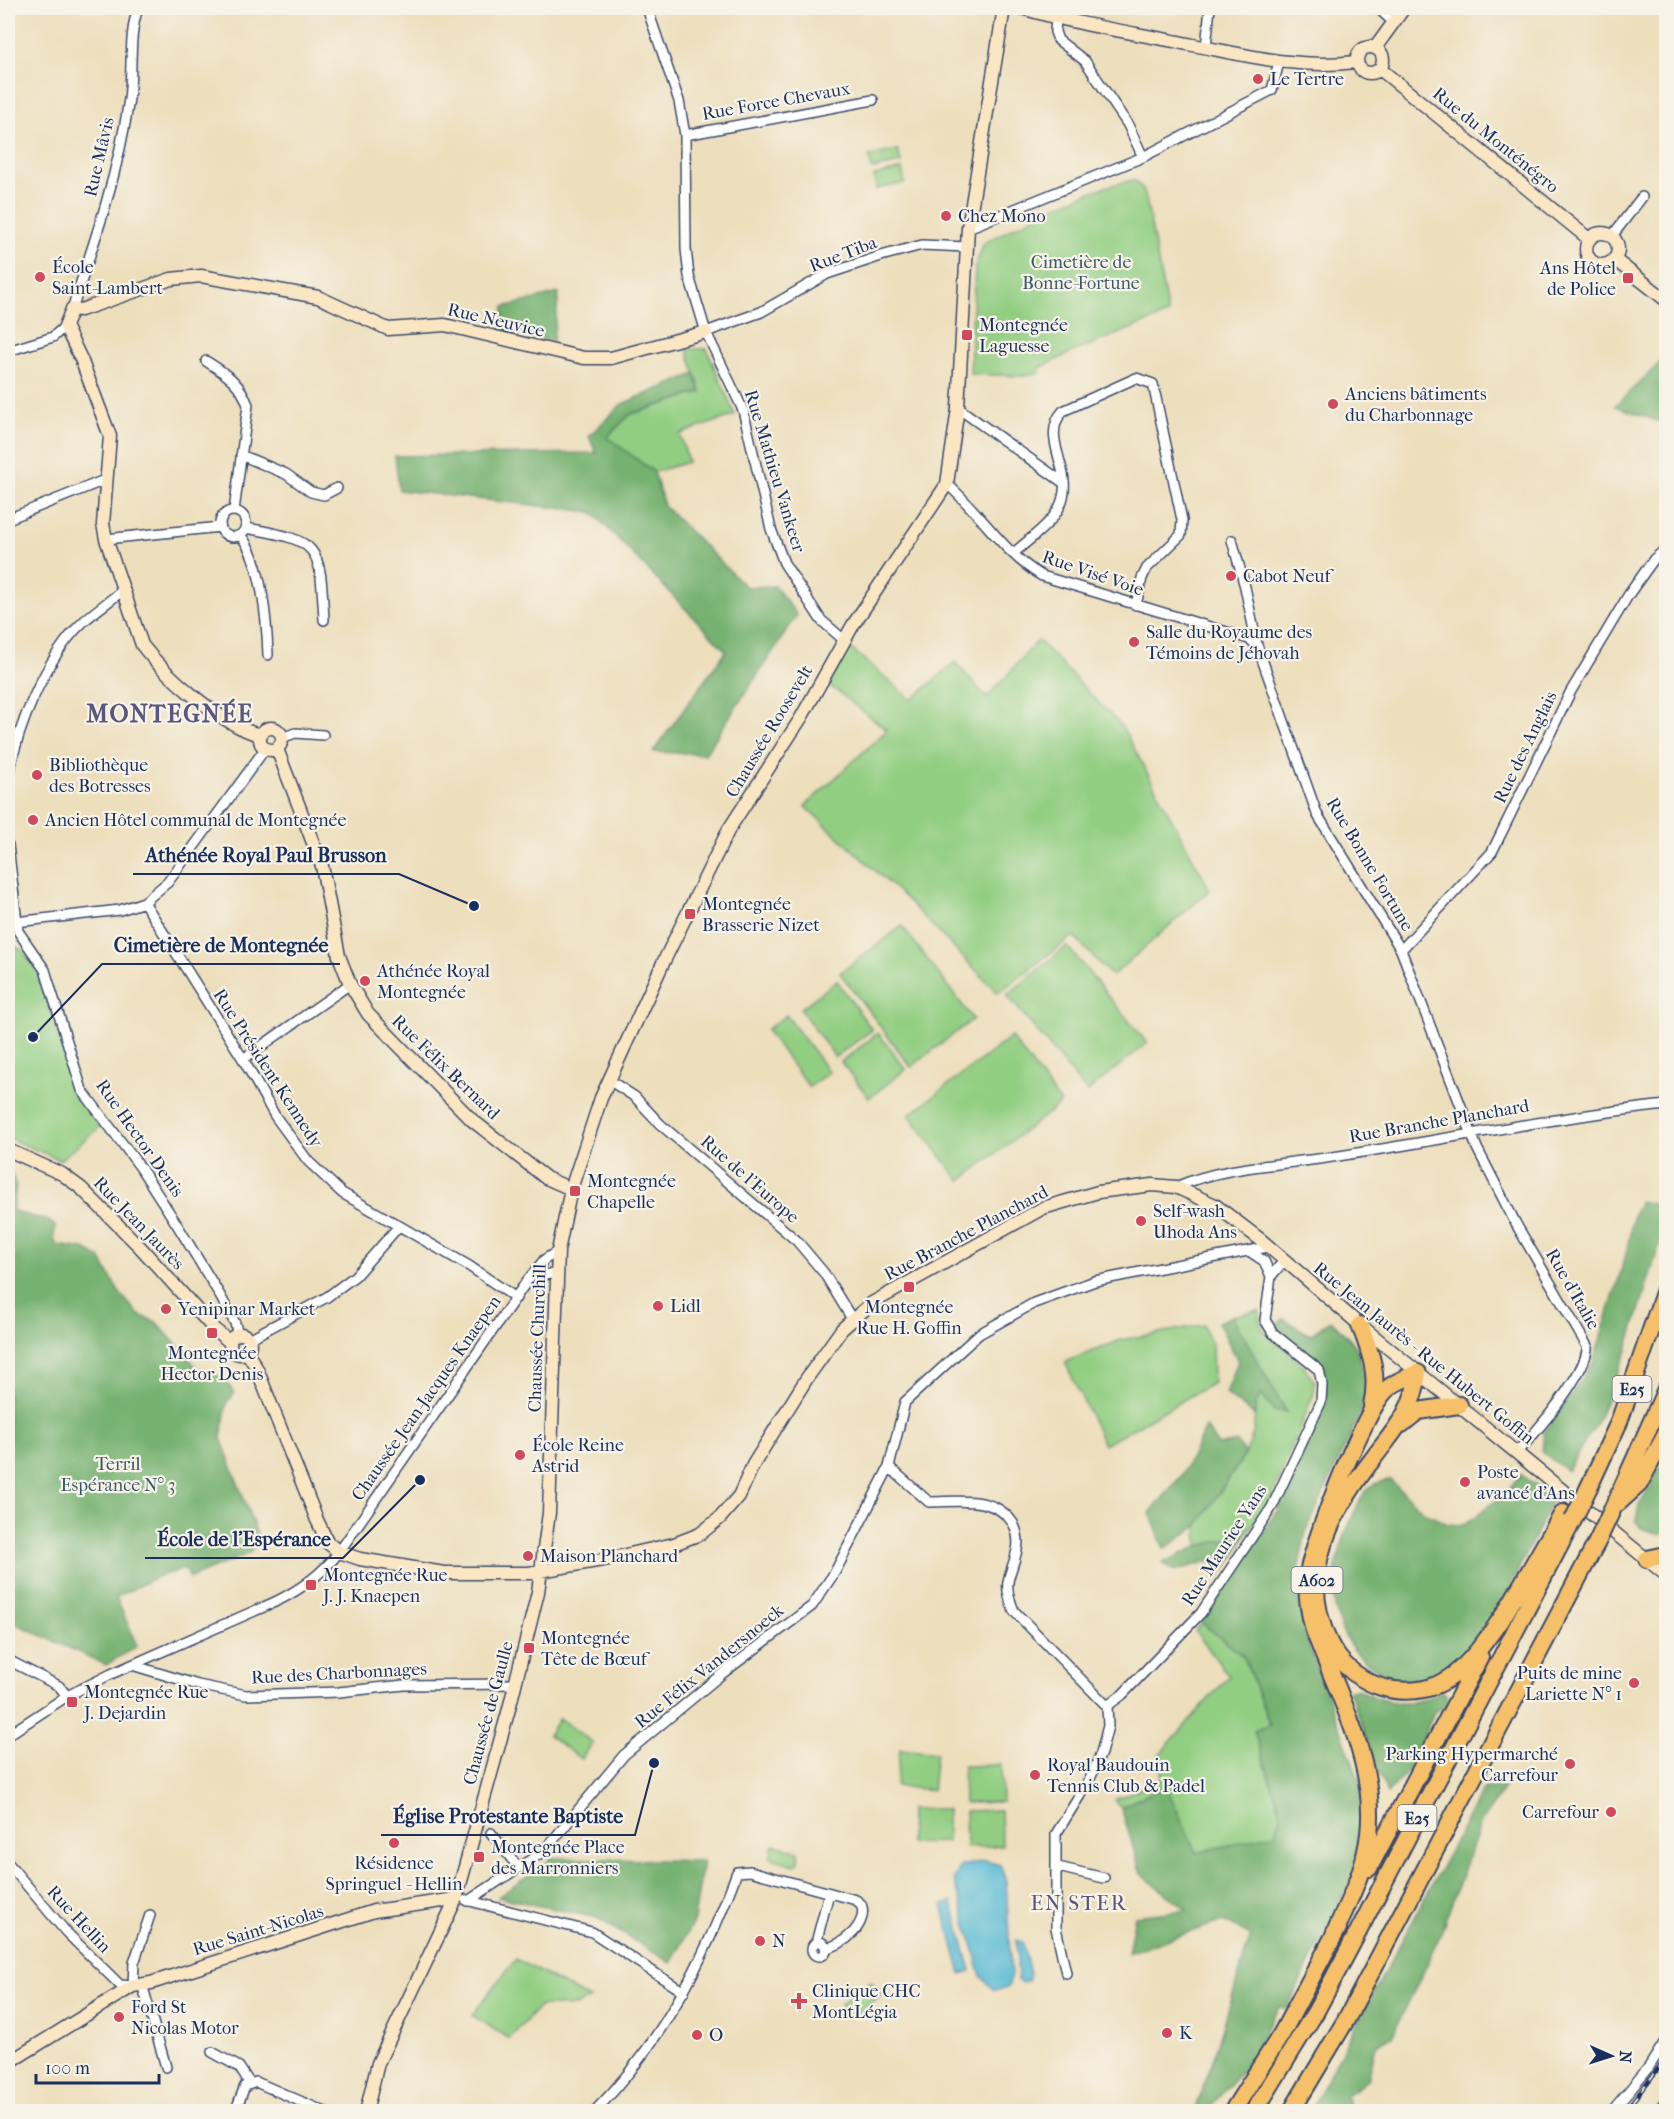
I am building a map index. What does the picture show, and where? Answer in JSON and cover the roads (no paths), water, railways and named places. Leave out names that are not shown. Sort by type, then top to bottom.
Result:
[{"type":"highway","name":"E25","points":[[1254,2112],[1331,1982],[1568,1516],[1589,1487],[1627,1401],[1666,1287]]},
{"type":"highway","name":"A602","points":[[1360,1325],[1376,1378],[1371,1413]]},
{"type":"highway","name":"A602","points":[[1232,2112],[1282,2033],[1334,1937],[1358,1881],[1366,1851],[1370,1798],[1358,1747],[1311,1621],[1307,1578],[1317,1536],[1371,1413],[1384,1392],[1393,1384],[1418,1373]]},
{"type":"highway","name":"A602","points":[[1418,1373],[1415,1395],[1401,1424],[1352,1488],[1323,1542],[1317,1567],[1316,1601],[1323,1631],[1331,1648],[1348,1668],[1373,1685],[1398,1691],[1426,1689],[1438,1685],[1462,1667],[1505,1613],[1568,1516]]},
{"type":"highway","name":"E25","points":[[1291,2112],[1352,2010],[1598,1540],[1666,1389]]},
{"type":"highway","name":"A602","points":[[1401,1424],[1418,1412],[1459,1405]]},
{"type":"highway","points":[[1613,1508],[1639,1484],[1666,1434]]},
{"type":"highway","points":[[1647,1559],[1666,1555]]},
{"type":"highway","points":[[1334,1937],[1430,1748],[1505,1613]]},
{"type":"street","name":"Rue Mâvis","points":[[72,309],[103,214],[121,140],[129,98],[130,51],[138,8]]},
{"type":"street","name":"Rue Mathieu Vankeer","points":[[647,8],[679,101],[685,135],[686,249],[689,276],[706,332],[743,410],[767,512],[784,562],[821,620],[844,640]]},
{"type":"street","name":"Chaussée Roosevelt","points":[[558,1251],[571,1189],[609,1080],[729,829],[801,718],[844,640],[947,484],[958,408],[968,228],[1004,8]]},
{"type":"street","points":[[1022,8],[1099,28],[1279,62],[1321,66],[1356,62]]},
{"type":"street","points":[[1206,47],[1210,8]]},
{"type":"street","points":[[1378,8],[1393,22]]},
{"type":"street","points":[[1375,48],[1404,8]]},
{"type":"street","points":[[1056,18],[1055,32],[1058,39],[1085,61],[1128,125],[1143,157]]},
{"type":"street","points":[[1368,47],[1375,48],[1382,56],[1380,69],[1368,74],[1360,70],[1356,62],[1360,51],[1368,47]]},
{"type":"street","points":[[968,228],[1143,157],[1272,90],[1279,62]]},
{"type":"street","name":"Rue du Monténégro","points":[[1380,69],[1589,238]]},
{"type":"street","name":"Rue Force Chevaux","points":[[685,135],[873,100]]},
{"type":"street","points":[[1612,236],[1642,197]]},
{"type":"street","points":[[1600,232],[1612,236],[1618,248],[1614,259],[1603,265],[1593,262],[1586,249],[1589,238],[1600,232]]},
{"type":"street","name":"Rue Tiba","points":[[706,332],[761,312],[827,274],[922,245],[966,248]]},
{"type":"street","points":[[1614,259],[1666,300]]},
{"type":"street","name":"Rue Neuvice","points":[[72,309],[81,310],[171,279],[201,276],[318,297],[388,329],[445,324],[584,358],[611,358],[706,332]]},
{"type":"street","points":[[8,351],[53,337],[65,326],[72,309]]},
{"type":"street","points":[[65,326],[81,359],[110,436],[103,524],[142,645],[150,656],[206,706],[242,730],[260,735],[266,729],[274,728],[275,745]]},
{"type":"street","points":[[206,361],[230,376],[243,389],[248,405],[234,511]]},
{"type":"street","points":[[1014,553],[1054,517],[1064,497],[1064,483],[1054,435],[1057,417],[1063,411],[1136,378],[1153,384],[1182,520],[1181,535],[1148,568],[1142,578],[1136,605]]},
{"type":"street","points":[[958,408],[1064,483]]},
{"type":"street","points":[[241,455],[286,474],[311,492],[324,495],[337,488]]},
{"type":"street","points":[[8,519],[107,479]]},
{"type":"street","name":"Rue Visé Voie","points":[[947,484],[965,499],[1022,562],[1042,576],[1249,639],[1257,645]]},
{"type":"street","points":[[268,655],[267,622],[243,531],[246,520],[234,511],[226,513],[221,519],[220,527],[225,534],[232,537],[243,531],[279,534],[310,547],[319,560],[324,620]]},
{"type":"street","points":[[106,539],[220,527]]},
{"type":"street","name":"Rue Bonne Fortune","points":[[1232,540],[1257,645],[1317,814],[1401,950],[1471,1132]]},
{"type":"street","name":"Rue des Anglais","points":[[1401,950],[1491,852],[1571,691],[1596,647],[1654,559],[1666,549]]},
{"type":"street","points":[[8,784],[11,756],[32,700],[55,659],[81,624],[123,590]]},
{"type":"street","points":[[8,845],[9,878],[16,922],[120,910],[144,902],[168,882],[275,745],[295,734],[323,735]]},
{"type":"street","name":"Rue Félix Bernard","points":[[260,735],[260,743],[275,745],[322,866],[339,956],[350,984],[378,1027],[472,1120],[546,1178],[571,1189]]},
{"type":"street","name":"Rue Président Kennedy","points":[[144,902],[243,1059],[275,1116],[308,1161],[342,1193],[469,1266],[516,1298]]},
{"type":"street","name":"Rue Hector Denis","points":[[16,922],[20,935],[45,970],[82,1090],[140,1167],[176,1223],[230,1312],[239,1338]]},
{"type":"street","points":[[243,1059],[350,984]]},
{"type":"street","name":"Rue de l'Europe","points":[[609,1080],[635,1097],[660,1124],[797,1241],[824,1273],[852,1319]]},
{"type":"street","name":"Rue Branche Planchard","points":[[339,1552],[360,1559],[444,1573],[543,1570],[674,1544],[700,1534],[714,1523],[739,1496],[753,1466],[807,1378],[852,1319],[872,1303],[1043,1208],[1098,1192],[1152,1185],[1176,1187],[1198,1177],[1334,1157],[1471,1132],[1666,1105]]},
{"type":"street","name":"Rue d'Italie","points":[[1471,1132],[1503,1199],[1586,1342],[1588,1351],[1586,1361],[1541,1426],[1516,1452]]},
{"type":"street","name":"Rue Jean Jaurès","points":[[8,1150],[52,1169],[81,1188],[215,1330],[239,1338],[234,1353],[241,1355],[247,1352]]},
{"type":"street","points":[[1176,1187],[1215,1205],[1268,1247]]},
{"type":"street","points":[[339,1552],[328,1542],[317,1520],[257,1369],[247,1352],[250,1346],[239,1338],[327,1297],[354,1276],[399,1226]]},
{"type":"street","name":"Rue Jean Jaurès - Rue Hubert Goffin","points":[[1268,1247],[1418,1373],[1586,1507],[1647,1559]]},
{"type":"street","name":"Rue Félix Vandersnoeck","points":[[462,1900],[544,1851],[624,1755],[723,1673],[812,1606],[835,1572],[889,1467],[905,1402],[980,1334],[1034,1303],[1095,1281],[1268,1247]]},
{"type":"street","name":"Chaussée Churchill","points":[[543,1570],[549,1513],[558,1251]]},
{"type":"street","name":"Chaussée Jean-Jacques Knaepen","points":[[8,1735],[67,1696],[297,1591],[339,1552],[516,1298],[544,1260],[558,1251]]},
{"type":"street","points":[[1249,1251],[1264,1261],[1271,1276],[1284,1261]]},
{"type":"street","points":[[533,1275],[556,1274]]},
{"type":"street","name":"Rue Maurice Yans","points":[[1107,1706],[1122,1695],[1201,1613],[1272,1507],[1321,1402],[1319,1370],[1273,1333],[1265,1320],[1271,1276]]},
{"type":"street","points":[[889,1467],[929,1502],[985,1502],[1004,1510],[1017,1530],[1018,1548],[1007,1576],[1008,1597],[1014,1611],[1107,1706],[1108,1726],[1101,1753],[1090,1779],[1056,1833],[1058,1867],[1056,1928],[1066,1973]]},
{"type":"street","points":[[1647,1559],[1666,1575]]},
{"type":"street","name":"Chaussée de Gaulle","points":[[366,2112],[378,2063],[462,1900],[543,1570]]},
{"type":"street","points":[[8,1660],[59,1686],[67,1696]]},
{"type":"street","name":"Rue des Charbonnages","points":[[132,1665],[198,1685],[246,1695],[339,1692],[405,1685],[516,1684]]},
{"type":"street","points":[[492,1833],[518,1867]]},
{"type":"street","name":"Rue Hellin","points":[[8,1863],[73,1939],[120,1985],[137,1985]]},
{"type":"street","points":[[1058,1867],[1104,1878]]},
{"type":"street","points":[[594,2112],[646,2052],[684,1992],[719,1922],[737,1872],[750,1871],[856,1900],[864,1911],[864,1918],[856,1929],[832,1947],[821,1945],[829,1893]]},
{"type":"street","points":[[462,1900],[592,1932],[684,1992]]},
{"type":"street","name":"Rue Saint-Nicolas","points":[[8,2062],[137,1985],[290,1940],[374,1911],[462,1900]]},
{"type":"street","points":[[150,1915],[134,1963],[137,1985],[166,2067]]},
{"type":"street","points":[[1611,2112],[1649,2067],[1666,2040]]},
{"type":"street","points":[[212,2052],[239,2067],[250,2084]]},
{"type":"street","points":[[235,2112],[245,2086],[256,2082],[325,2112]]},
{"type":"street","points":[[1656,2112],[1666,2102]]},
{"type":"water","points":[[985,1861],[1000,1865],[1006,1881],[1011,1973],[1009,1985],[1005,1989],[994,1990],[981,1976],[954,1879],[961,1866]]},
{"type":"water","points":[[952,1902],[971,1971],[961,1974],[942,1905]]},
{"type":"water","points":[[1016,1940],[1023,1943],[1030,1974],[1028,1981],[1023,1983],[1018,1980]]},
{"type":"railway","points":[[1624,2112],[1666,2059]]},
{"type":"place","name":"Le Tertre","points":[[1258,79]]},
{"type":"place","name":"Chez Mono","points":[[946,216]]},
{"type":"place","name":"École Saint-Lambert","points":[[40,277]]},
{"type":"place","name":"Ans Hôtel de Police","points":[[1628,278]]},
{"type":"place","name":"Montegnée Laguesse","points":[[967,335]]},
{"type":"place","name":"Anciens bâtiments du Charbonnage","points":[[1333,404]]},
{"type":"place","name":"Cabot Neuf","points":[[1231,576]]},
{"type":"place","name":"Salle du Royaume des Témoins de Jéhovah","points":[[1134,642]]},
{"type":"place","name":"Bibliothèque des Botresses","points":[[37,775]]},
{"type":"place","name":"Ancien Hôtel communal de Montegnée","points":[[33,820]]},
{"type":"place","name":"Athénée Royal Paul Brusson","points":[[474,906]]},
{"type":"place","name":"Montegnée Brasserie Nizet","points":[[690,914]]},
{"type":"place","name":"Athénée Royal Montegnée","points":[[365,981]]},
{"type":"place","name":"Cimetière de Montegnée","points":[[33,1037]]},
{"type":"place","name":"Montegnée Chapelle","points":[[575,1191]]},
{"type":"place","name":"Self-wash Uhoda Ans","points":[[1141,1221]]},
{"type":"place","name":"Montegnée Rue H. Goffin","points":[[909,1287]]},
{"type":"place","name":"Lidl","points":[[658,1306]]},
{"type":"place","name":"Yenipinar Market","points":[[166,1309]]},
{"type":"place","name":"Montegnée Hector Denis","points":[[212,1333]]},
{"type":"place","name":"École Reine Astrid","points":[[520,1455]]},
{"type":"place","name":"École de l'Espérance","points":[[420,1480]]},
{"type":"place","name":"Poste avancé d'Ans","points":[[1465,1482]]},
{"type":"place","name":"Maison Planchard","points":[[528,1556]]},
{"type":"place","name":"Montegnée Rue J. J. Knaepen","points":[[311,1585]]},
{"type":"place","name":"Montegnée Tête de Bœuf","points":[[529,1648]]},
{"type":"place","name":"Puits de mine Lariette N° 1","points":[[1634,1683]]},
{"type":"place","name":"Montegnée Rue J. Dejardin","points":[[72,1702]]},
{"type":"place","name":"Église Protestante Baptiste","points":[[654,1763]]},
{"type":"place","name":"Parking Hypermarché Carrefour","points":[[1570,1764]]},
{"type":"place","name":"Royal Baudouin Tennis Club & Padel","points":[[1035,1775]]},
{"type":"place","name":"Carrefour","points":[[1611,1812]]},
{"type":"place","name":"Résidence Springuel - Hellin","points":[[394,1843]]},
{"type":"place","name":"Montegnée Place des Marronniers","points":[[479,1857]]},
{"type":"place","name":"N","points":[[760,1941]]},
{"type":"place","name":"Clinique CHC MontLégia","points":[[799,2001]]},
{"type":"place","name":"Ford St Nicolas Motor","points":[[119,2017]]},
{"type":"place","name":"K","points":[[1167,2033]]},
{"type":"place","name":"O","points":[[697,2035]]},
{"type":"district","name":"MONTEGNÉE","points":[[170,714]]},
{"type":"district","name":"EN STER","points":[[1079,1903]]},
{"type":"park label","name":"Cimetière de Bonne-Fortune","points":[[1081,272]]},
{"type":"park label","name":"Terril Espérance N° 3","points":[[118,1474]]}]
